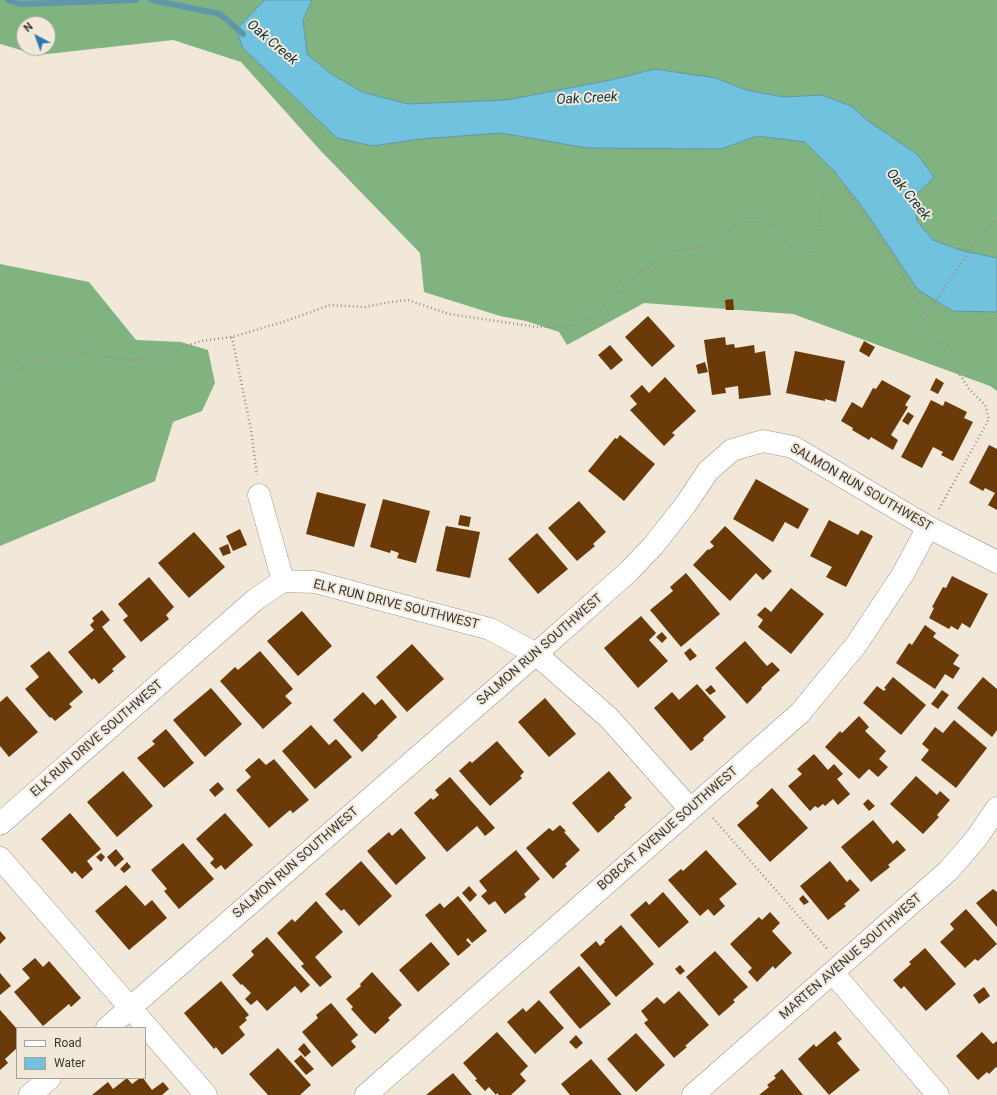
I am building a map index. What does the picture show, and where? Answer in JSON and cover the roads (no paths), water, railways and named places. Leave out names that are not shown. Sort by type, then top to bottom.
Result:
[{"type":"street","name":"SALMON RUN SOUTHWEST","points":[[108,1027],[628,572],[653,546],[686,504],[708,471],[732,450],[763,441],[793,447],[928,527],[997,562]]},
{"type":"street","points":[[260,495],[283,581]]},
{"type":"street","name":"BOBCAT AVENUE SOUTHWEST","points":[[366,1095],[800,713],[856,645],[903,574],[928,527]]},
{"type":"street","name":"ELK RUN DRIVE SOUTHWEST","points":[[0,824],[256,599],[283,581],[315,582],[490,629],[536,654],[609,718],[694,806]]},
{"type":"street","name":"MARTEN AVENUE SOUTHWEST","points":[[693,1095],[948,871],[976,839],[997,808]]},
{"type":"street","points":[[0,858],[206,1095]]},
{"type":"street","points":[[837,969],[938,1095]]},
{"type":"street","points":[[30,1095],[49,1079]]},
{"type":"water","points":[[265,0],[312,0],[303,20],[307,54],[330,73],[362,92],[408,104],[506,100],[611,80],[655,69],[716,78],[746,90],[784,97],[822,95],[851,106],[868,121],[917,154],[934,177],[914,197],[917,221],[933,240],[960,250],[997,258],[997,312],[953,311],[918,290],[861,205],[833,170],[805,142],[757,136],[721,149],[587,148],[501,133],[421,139],[373,146],[337,138],[243,48],[236,30]]},
{"type":"waterway","name":"Oak Creek","points":[[8,0],[20,4],[136,0]]},
{"type":"waterway","name":"Oak Creek","points":[[151,0],[220,14],[243,34]]}]
